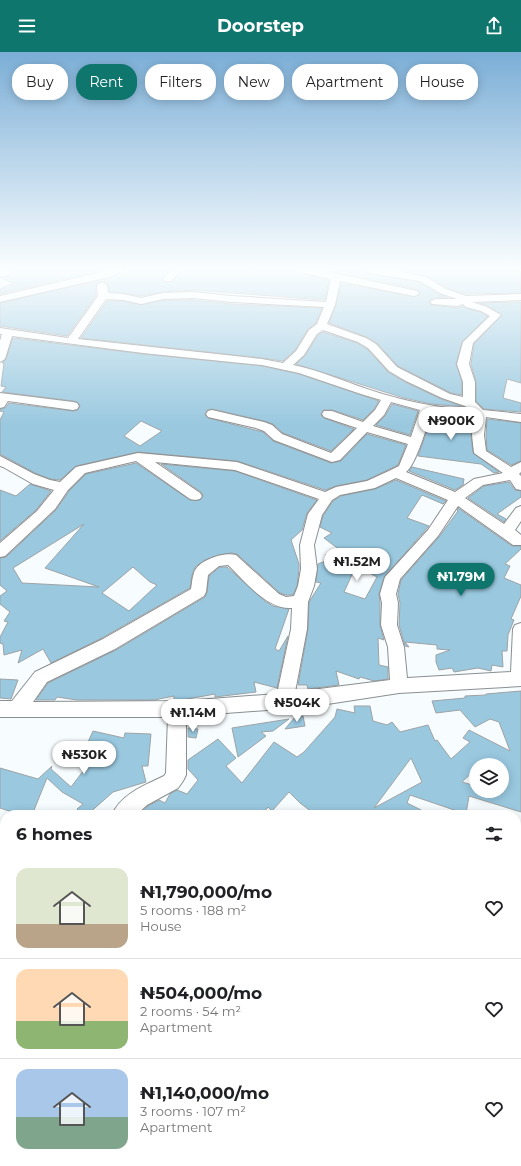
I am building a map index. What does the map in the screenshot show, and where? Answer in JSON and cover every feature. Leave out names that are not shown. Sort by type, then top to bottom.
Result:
[{"type":"street","points":[[71,341],[85,322]]},
{"type":"street","points":[[286,366],[300,352],[313,332],[321,326],[323,322]]},
{"type":"street","points":[[469,403],[469,382],[463,364],[468,342],[489,322]]},
{"type":"street","points":[[321,326],[362,340],[372,346],[393,369],[446,396],[469,403],[481,412]]},
{"type":"street","points":[[0,358],[4,332],[143,350],[262,362],[302,370],[388,398],[427,408],[463,412],[481,412],[521,418]]},
{"type":"street","points":[[0,404],[2,400],[0,396],[73,406]]},
{"type":"street","points":[[212,414],[260,425],[268,428],[278,437],[332,458],[335,457],[380,412],[388,398]]},
{"type":"street","points":[[285,700],[299,629],[300,602],[306,586],[309,569],[307,545],[315,514],[327,496],[336,492],[370,485],[404,468],[427,408]]},
{"type":"street","points":[[481,412],[478,435],[480,453],[516,470],[521,486]]},
{"type":"street","points":[[328,414],[365,428],[415,442]]},
{"type":"street","points":[[0,552],[7,543],[28,527],[58,496],[63,487],[81,470],[138,457],[237,466],[327,496]]},
{"type":"street","points":[[138,457],[195,496]]},
{"type":"street","points":[[0,460],[24,475],[55,486],[63,487]]},
{"type":"street","points":[[399,686],[396,647],[389,626],[390,603],[388,594],[393,577],[433,533],[456,498],[479,482],[508,476],[516,470]]},
{"type":"street","points":[[396,473],[456,498],[520,543]]},
{"type":"street","points":[[520,543],[507,531],[521,511]]},
{"type":"street","points":[[18,708],[41,677],[109,644],[198,592],[202,573],[216,562],[231,559],[272,598],[285,602],[300,602]]},
{"type":"street","points":[[0,709],[177,709],[308,699],[399,686],[520,679],[521,629]]},
{"type":"street","points":[[127,810],[140,798],[171,782],[176,775],[177,709]]},
{"type":"building","points":[[0,322],[77,322],[67,336],[0,326]]},
{"type":"building","points":[[92,322],[316,322],[308,329],[295,350],[283,361],[81,338]]},
{"type":"building","points":[[482,322],[462,342],[456,364],[462,382],[462,395],[451,393],[398,366],[377,343],[367,337],[329,323]]},
{"type":"building","points":[[495,322],[521,322],[521,383],[507,379],[503,398],[521,403],[521,412],[484,409],[476,401],[476,382],[471,364],[474,344]]},
{"type":"building","points":[[323,332],[357,343],[367,349],[388,372],[441,399],[464,407],[431,404],[404,398],[296,364],[305,356],[318,335]]},
{"type":"building","points":[[13,338],[143,354],[262,366],[299,374],[379,401],[374,409],[363,420],[332,410],[323,410],[321,415],[324,418],[354,429],[331,451],[283,433],[273,424],[264,421],[212,409],[207,410],[205,415],[208,418],[263,432],[273,441],[331,463],[341,461],[367,434],[406,445],[398,465],[367,480],[336,486],[325,490],[237,461],[138,452],[76,466],[60,480],[50,479],[35,473],[0,454],[0,420],[4,412],[0,411],[0,409],[5,408],[9,403],[73,411],[78,410],[80,405],[73,401],[2,392],[6,387],[1,386],[4,363],[2,363],[6,359]],"holes":[[[141,421],[162,431],[140,446],[124,436]]]},
{"type":"building","points":[[392,404],[418,411],[410,435],[376,425],[385,416]]},
{"type":"building","points":[[433,414],[472,418],[471,435],[473,453],[499,472],[494,473],[481,464],[418,456]]},
{"type":"building","points":[[487,419],[521,423],[521,461],[511,465],[487,450]]},
{"type":"building","points":[[136,463],[190,500],[200,500],[203,495],[201,492],[161,464],[235,471],[317,500],[307,513],[302,530],[291,540],[299,564],[297,586],[293,595],[280,593],[237,554],[231,553],[218,555],[205,560],[195,567],[190,588],[102,638],[51,663],[43,649],[18,663],[22,650],[4,655],[3,644],[0,643],[0,637],[8,622],[4,621],[10,612],[0,604],[0,596],[7,591],[0,585],[0,558],[6,557],[56,510],[69,491],[86,474]],"holes":[[[84,524],[45,568],[99,587],[22,583],[13,568]],[[133,567],[150,582],[157,585],[129,611],[102,593]]]},
{"type":"building","points":[[412,467],[464,479],[463,485],[455,490],[409,471]]},
{"type":"building","points":[[396,480],[446,501],[443,504],[422,495],[407,518],[429,526],[384,577],[379,594],[380,625],[384,640],[378,638],[379,665],[388,667],[388,679],[374,681],[360,677],[359,679],[336,671],[339,685],[308,689],[307,685],[298,685],[308,629],[309,602],[321,583],[316,582],[318,564],[328,560],[325,555],[340,550],[324,538],[332,533],[320,527],[323,516],[333,501],[341,496],[375,489]],"holes":[[[356,566],[377,577],[365,599],[344,592]]]},
{"type":"building","points":[[509,482],[515,490],[521,491],[521,497],[497,514],[506,519],[504,522],[468,498],[484,486]]},
{"type":"building","points":[[30,484],[51,491],[36,510],[0,541],[0,490],[16,496]]},
{"type":"building","points":[[458,508],[512,546],[521,546],[521,549],[505,564],[510,566],[504,578],[521,585],[521,596],[511,619],[514,620],[508,635],[507,651],[502,651],[503,667],[492,665],[491,671],[478,668],[454,672],[452,668],[439,670],[436,662],[436,655],[450,650],[437,649],[437,645],[405,642],[409,647],[405,646],[399,625],[400,603],[398,594],[401,580],[439,537],[458,511]]},
{"type":"building","points":[[220,567],[227,567],[265,601],[273,606],[289,609],[275,649],[279,651],[288,636],[277,688],[254,682],[256,692],[215,697],[215,694],[182,700],[174,700],[174,696],[154,700],[77,700],[57,697],[55,700],[36,700],[48,683],[116,650],[205,597],[209,576]]},
{"type":"building","points":[[0,679],[18,680],[11,699],[0,698]]},
{"type":"building","points":[[521,691],[521,810],[514,810],[476,798],[509,798],[509,758],[469,758],[469,776],[462,782],[469,784],[467,810],[454,810],[410,795],[407,803],[421,810],[309,810],[289,792],[273,810],[268,807],[266,810],[144,810],[159,800],[165,803],[170,794],[177,790],[187,794],[198,780],[188,769],[188,760],[218,739],[236,758],[226,766],[242,783],[274,742],[297,757],[304,752],[335,717],[337,709],[355,713],[354,706],[370,706],[373,721],[387,725],[392,722],[400,732],[428,725],[435,741],[437,740],[451,759],[470,742],[463,738],[469,730],[510,751],[499,722],[490,719],[475,727],[460,710],[436,713],[432,701],[465,698],[465,696]],"holes":[[[411,758],[422,782],[374,808]]]},
{"type":"building","points":[[303,716],[305,726],[285,729],[295,717]]},
{"type":"building","points":[[289,719],[273,731],[261,732],[266,736],[238,757],[232,728]]},
{"type":"building","points":[[188,728],[198,729],[196,738],[188,737]]},
{"type":"building","points":[[93,731],[124,738],[125,733],[151,734],[148,766],[142,766],[146,782],[113,792],[93,810],[78,810],[77,809],[83,804],[62,792],[47,778],[34,810],[6,810],[0,808],[0,768],[38,779],[52,766],[51,769],[71,787],[87,766],[79,762]]}]
